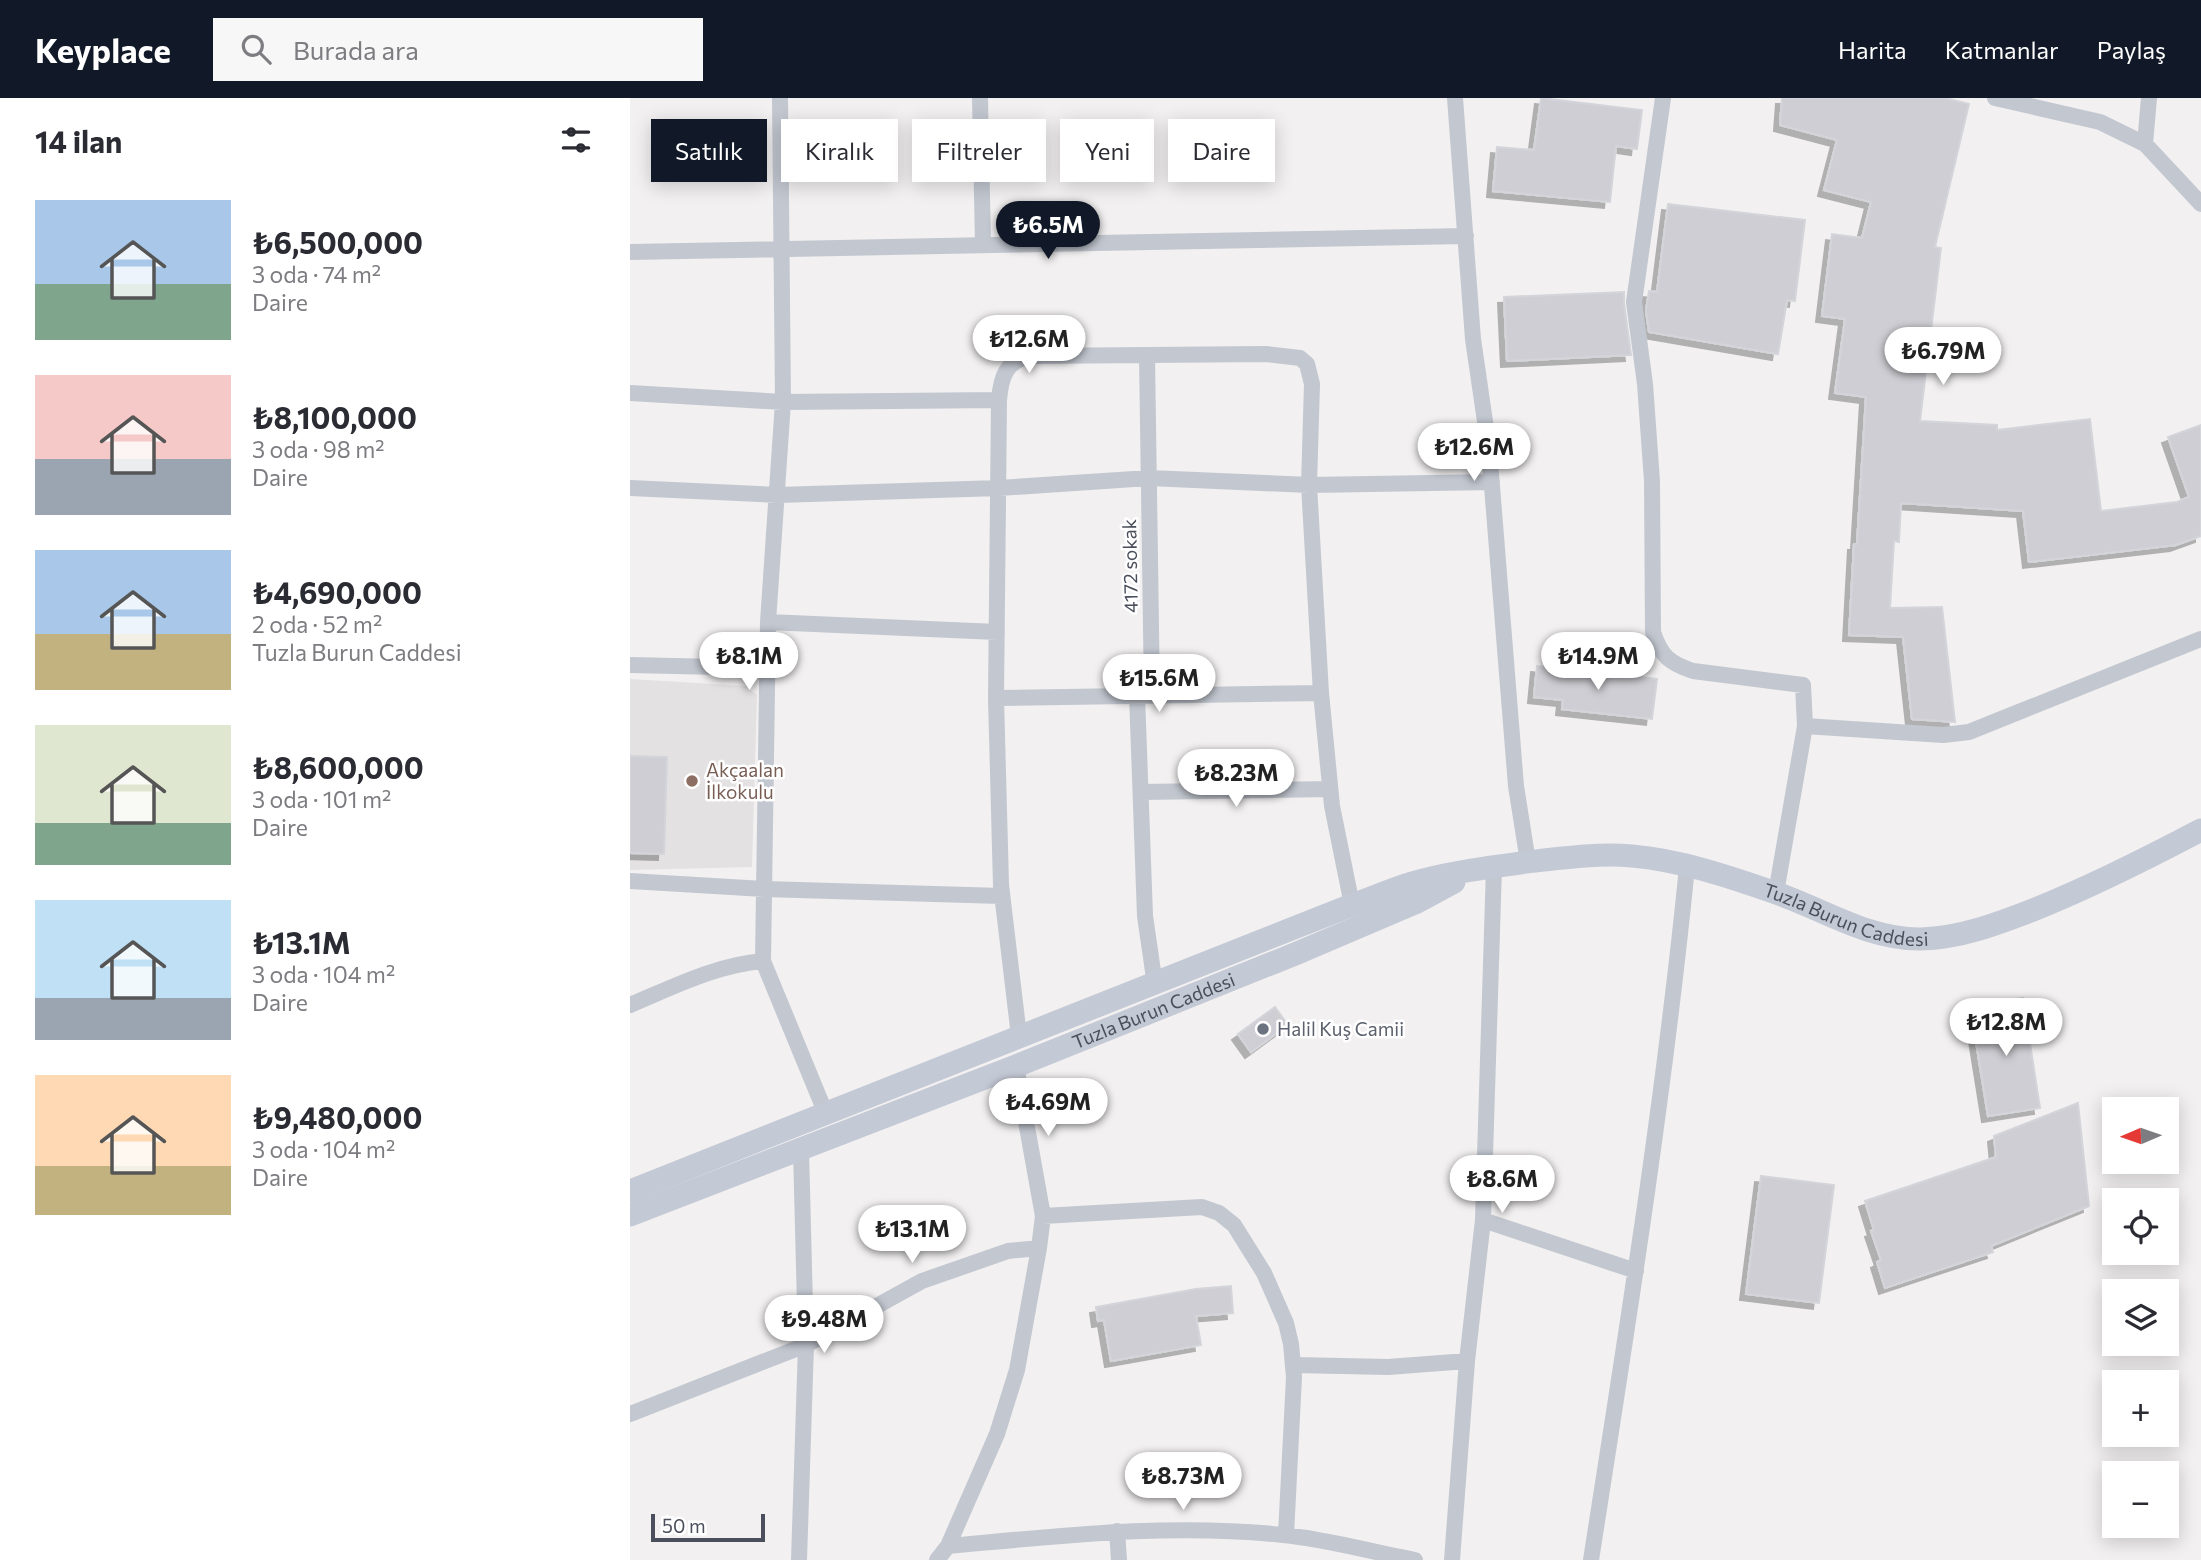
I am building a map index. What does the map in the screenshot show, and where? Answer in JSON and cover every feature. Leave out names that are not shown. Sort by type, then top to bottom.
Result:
[{"type":"main road","name":"Tuzla Burun Caddesi","points":[[630,1191],[1411,884],[1484,868],[1563,857],[1618,855],[1687,867],[1776,893],[1880,934],[1907,939],[1939,938],[1985,928],[2059,900],[2147,859],[2201,830]]},
{"type":"main road","name":"Tuzla Burun Caddesi","points":[[630,1215],[1016,1066],[1295,954],[1415,903],[1484,868]]},
{"type":"street","points":[[780,98],[783,402],[768,622],[763,961],[826,1114]]},
{"type":"street","points":[[980,98],[983,244]]},
{"type":"street","points":[[1455,98],[1473,339],[1492,482],[1516,786],[1528,862]]},
{"type":"street","points":[[1663,98],[1634,302],[1645,384],[1652,481],[1653,632],[1657,646],[1665,657],[1676,665],[1693,671],[1803,685],[1805,726],[1776,893]]},
{"type":"street","points":[[1995,98],[2100,122],[2145,145],[2201,204]]},
{"type":"street","points":[[2145,145],[2149,98]]},
{"type":"street","points":[[630,252],[1466,236]]},
{"type":"street","points":[[1019,1036],[1002,896],[996,698],[1000,379],[1020,358],[1266,354],[1300,358],[1307,364],[1312,394],[1309,485],[1321,693],[1330,789],[1352,905]]},
{"type":"street","name":"4172 sokak","points":[[1147,356],[1149,478],[1142,792],[1145,916],[1155,985]]},
{"type":"street","points":[[630,393],[783,402],[999,400]]},
{"type":"street","points":[[630,488],[778,495],[999,488],[1149,478],[1309,485],[1492,482]]},
{"type":"street","points":[[768,622],[997,632]]},
{"type":"street","points":[[1805,726],[1943,736],[1969,732],[2201,639]]},
{"type":"street","points":[[630,665],[768,668]]},
{"type":"street","points":[[996,698],[1321,693]]},
{"type":"street","points":[[1142,792],[1330,789]]},
{"type":"street","points":[[1591,1560],[1636,1272],[1672,1012],[1687,867]]},
{"type":"street","points":[[1452,1560],[1467,1361],[1483,1220],[1484,868]]},
{"type":"street","points":[[630,881],[764,889],[1002,896]]},
{"type":"street","points":[[630,1005],[739,962],[763,961]]},
{"type":"street","points":[[937,1560],[948,1546],[997,1434],[1017,1370],[1039,1248],[1043,1216],[1016,1066]]},
{"type":"street","points":[[799,1560],[806,1345],[801,1150]]},
{"type":"street","points":[[1043,1216],[1202,1207],[1219,1213],[1234,1225],[1268,1281],[1286,1324],[1294,1365],[1286,1535]]},
{"type":"street","points":[[1483,1220],[1636,1272]]},
{"type":"street","points":[[630,1414],[806,1345],[922,1281],[1008,1251],[1039,1248]]},
{"type":"street","points":[[1294,1365],[1388,1367],[1467,1361]]},
{"type":"street","points":[[948,1546],[1118,1531],[1213,1531],[1286,1535],[1415,1560]]},
{"type":"street","points":[[1118,1531],[1119,1560]]},
{"type":"shaded area","name":"Akçaalan İlkokulu","points":[[630,679],[746,686],[757,695],[752,867],[630,870]]},
{"type":"building","points":[[1541,98],[1642,110],[1637,149],[1616,146],[1610,202],[1493,191],[1497,147],[1534,150]]},
{"type":"building","points":[[1782,98],[1945,98],[1969,104],[1935,247],[1941,248],[1920,421],[1997,425],[1997,430],[2090,419],[2101,511],[2177,502],[2189,497],[2168,437],[2201,425],[2201,536],[2176,545],[2029,562],[2023,511],[1901,503],[1899,542],[1894,541],[1890,608],[1942,607],[1955,722],[1912,719],[1903,637],[1849,635],[1866,397],[1835,393],[1845,319],[1822,316],[1832,234],[1862,238],[1871,202],[1824,190],[1837,140],[1780,125]]},
{"type":"building","points":[[1668,204],[1805,220],[1795,301],[1787,300],[1778,354],[1649,332],[1646,311],[1649,291],[1657,292]]},
{"type":"building","points":[[1624,292],[1631,355],[1507,361],[1504,297]]},
{"type":"building","points":[[1537,666],[1657,679],[1652,719],[1562,709],[1563,700],[1534,697]]},
{"type":"building","points":[[630,756],[667,757],[664,854],[630,853]]},
{"type":"building","points":[[2023,998],[2040,1108],[1988,1116],[1972,1017],[1985,1015],[1984,1005]]},
{"type":"building","name":"Halil Kuş Camii","points":[[1275,1007],[1288,1025],[1251,1052],[1238,1034]]},
{"type":"building","points":[[2078,1103],[2089,1206],[1991,1246],[1993,1252],[1885,1288],[1877,1262],[1881,1260],[1865,1201],[1996,1157],[1994,1136]]},
{"type":"building","points":[[1761,1176],[1834,1185],[1819,1303],[1746,1294]]},
{"type":"building","points":[[1231,1286],[1233,1313],[1196,1316],[1201,1345],[1111,1361],[1104,1320],[1098,1321],[1096,1307],[1196,1289]]},
{"type":"place","name":"Akçaalan İlkokulu","points":[[692,781]]},
{"type":"place","name":"Halil Kuş Camii","points":[[1263,1029]]}]
